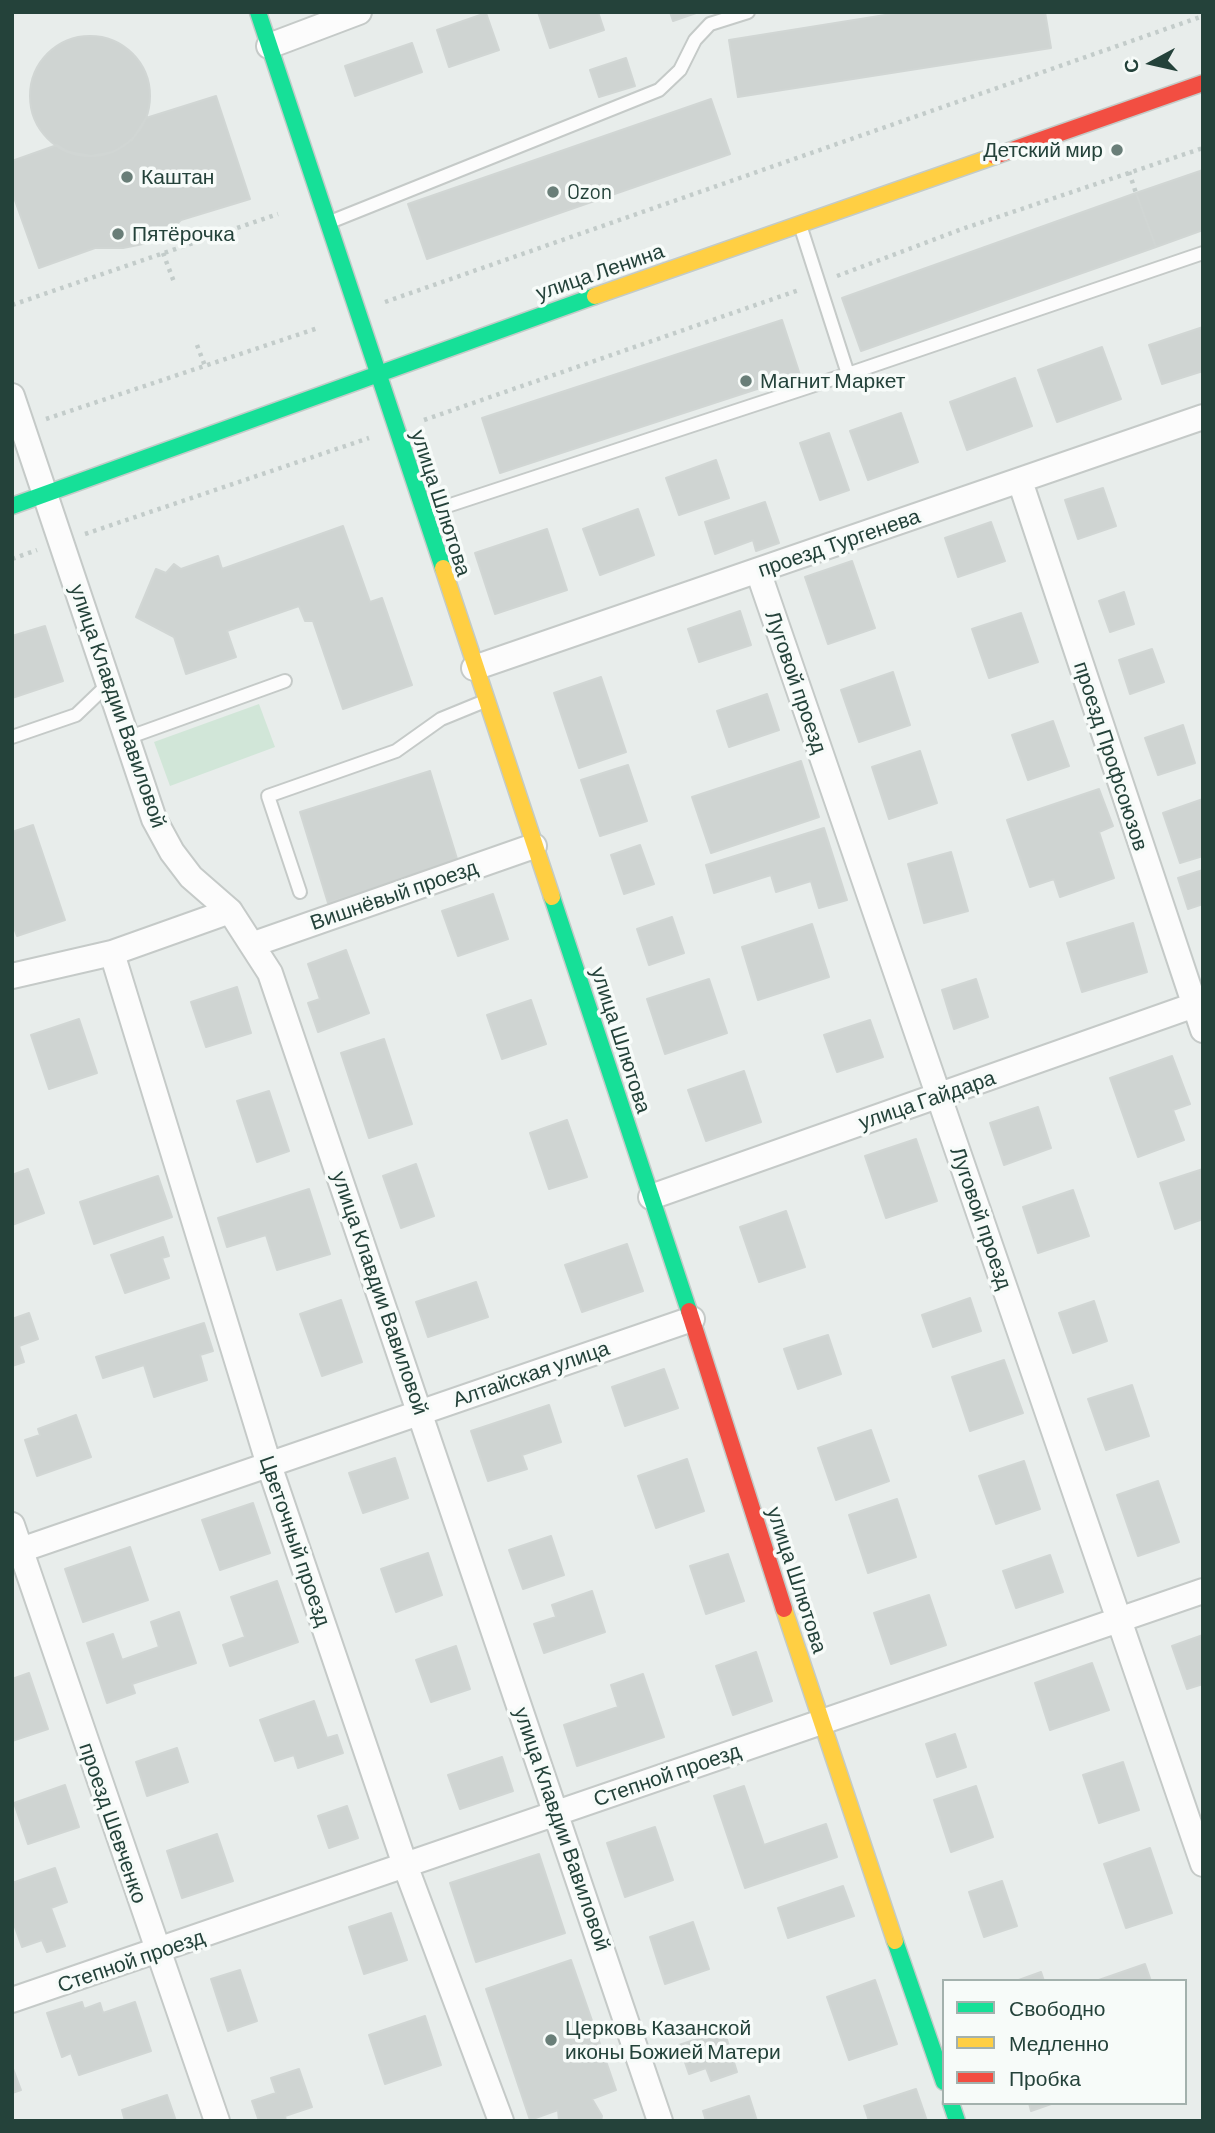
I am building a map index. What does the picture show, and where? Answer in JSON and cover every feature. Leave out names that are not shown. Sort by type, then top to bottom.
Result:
[{"type":"main road","name":"улица Шлютова","points":[[258,12],[375,373],[692,1319],[820,1722],[942,2076]]},
{"type":"main road","name":"улица Ленина","points":[[12,506],[375,373],[1203,83]]},
{"type":"street","points":[[269,46],[359,12]]},
{"type":"street","name":"улица Клавдии Вавиловой","points":[[12,396],[154,819],[172,852],[191,877],[230,911],[254,944],[270,973],[660,2121]]},
{"type":"street","name":"проезд Тургенева","points":[[474,668],[1203,417]]},
{"type":"street","name":"проезд Профсоюзов","points":[[1020,481],[1199,1004],[1203,1030]]},
{"type":"street","name":"Луговой проезд","points":[[758,571],[1121,1619],[1203,1864]]},
{"type":"street","name":"Вишнёвый проезд","points":[[254,944],[534,846]]},
{"type":"street","points":[[12,976],[112,953],[230,911]]},
{"type":"street","name":"Цветочный проезд","points":[[112,953],[269,1465],[405,1865],[501,2121]]},
{"type":"street","name":"улица Гайдара","points":[[651,1196],[1199,1004]]},
{"type":"street","name":"Алтайская улица","points":[[17,1551],[692,1319]]},
{"type":"street","name":"проезд Шевченко","points":[[12,1524],[17,1551],[217,2121]]},
{"type":"street","name":"Степной проезд","points":[[12,2000],[157,1953],[1203,1591]]},
{"type":"lane","points":[[327,223],[659,90],[680,70],[695,40],[710,24],[748,12]]},
{"type":"lane","points":[[800,224],[848,374]]},
{"type":"lane","points":[[422,514],[848,374],[1203,253]]},
{"type":"lane","points":[[127,738],[285,681]]},
{"type":"lane","points":[[12,737],[76,715],[101,691],[110,688]]},
{"type":"lane","points":[[300,892],[268,796],[397,751],[441,719],[485,700]]},
{"type":"path","points":[[384,303],[1203,16]]},
{"type":"path","points":[[1129,172],[1136,193]]},
{"type":"path","points":[[12,305],[278,214]]},
{"type":"path","points":[[163,254],[174,282]]},
{"type":"path","points":[[23,427],[318,328]]},
{"type":"path","points":[[197,345],[205,366]]},
{"type":"path","points":[[12,559],[394,430]]},
{"type":"green space","points":[[259,704],[275,747],[170,786],[154,742]]},
{"type":"building","points":[[538,12],[598,12],[604,30],[550,48]]},
{"type":"building","points":[[670,12],[699,12],[673,21]]},
{"type":"building","points":[[904,12],[1045,12],[1051,48],[738,97],[729,40]]},
{"type":"building","points":[[486,13],[499,50],[449,67],[437,30]]},
{"type":"building","points":[[90,36],[113,41],[132,54],[145,73],[150,96],[145,119],[132,138],[113,151],[90,156],[67,151],[48,138],[35,119],[30,96],[35,73],[48,54],[67,41]]},
{"type":"building","points":[[412,43],[422,72],[355,96],[345,66]]},
{"type":"building","points":[[626,58],[635,86],[599,97],[590,70]]},
{"type":"building","name":"Каштан","points":[[216,96],[250,199],[181,220],[174,227],[143,244],[123,248],[95,248],[39,268],[12,192],[12,161],[57,145],[69,152],[91,156],[113,152],[132,140],[146,118]]},
{"type":"building","points":[[711,99],[730,154],[427,259],[408,204]]},
{"type":"building","points":[[1203,170],[1203,230],[1156,247],[1136,193]]},
{"type":"building","points":[[1136,193],[1156,247],[861,351],[842,298]]},
{"type":"building","points":[[782,320],[800,375],[500,473],[482,418]]},
{"type":"building","points":[[1203,327],[1203,371],[1162,384],[1149,345]]},
{"type":"building","points":[[1102,347],[1121,399],[1057,422],[1038,370]]},
{"type":"building","points":[[1015,378],[1032,426],[967,450],[950,402]]},
{"type":"building","points":[[901,413],[918,462],[868,480],[850,431]]},
{"type":"building","points":[[829,433],[849,490],[820,500],[800,443]]},
{"type":"building","points":[[716,460],[729,498],[679,515],[666,478]]},
{"type":"building","points":[[1103,488],[1116,526],[1078,539],[1065,500]]},
{"type":"building","points":[[765,502],[779,543],[756,551],[753,540],[715,554],[705,522]]},
{"type":"building","points":[[638,509],[654,555],[600,575],[583,529]]},
{"type":"building","points":[[991,522],[1005,561],[958,577],[945,538]]},
{"type":"building","points":[[343,526],[370,602],[382,598],[412,685],[343,709],[313,621],[305,621],[299,606],[227,631],[236,657],[186,674],[174,637],[136,617],[156,569],[166,573],[174,564],[181,569],[218,556],[222,569]]},
{"type":"building","points":[[547,529],[567,590],[495,614],[475,553]]},
{"type":"building","points":[[852,561],[875,628],[828,644],[805,577]]},
{"type":"building","points":[[1124,592],[1134,624],[1110,632],[1099,601]]},
{"type":"building","points":[[740,611],[751,645],[699,662],[688,629]]},
{"type":"building","points":[[1021,613],[1038,662],[989,678],[972,629]]},
{"type":"building","points":[[45,626],[63,681],[12,698],[12,636]]},
{"type":"building","points":[[1152,649],[1164,682],[1130,694],[1119,660]]},
{"type":"building","points":[[893,672],[910,725],[859,742],[841,690]]},
{"type":"building","points":[[601,677],[626,752],[579,768],[554,693]]},
{"type":"building","points":[[767,694],[779,730],[729,747],[717,711]]},
{"type":"building","points":[[1053,721],[1069,766],[1028,780],[1012,735]]},
{"type":"building","points":[[1183,725],[1195,763],[1158,775],[1145,738]]},
{"type":"building","points":[[920,751],[937,803],[889,819],[872,767]]},
{"type":"building","points":[[801,761],[819,817],[711,853],[692,797]]},
{"type":"building","points":[[628,765],[647,821],[600,836],[581,780]]},
{"type":"building","points":[[430,771],[458,862],[328,903],[300,812]]},
{"type":"building","points":[[1099,789],[1113,826],[1099,832],[1114,878],[1060,897],[1054,879],[1030,887],[1007,820]]},
{"type":"building","points":[[1203,799],[1203,856],[1180,863],[1163,813]]},
{"type":"building","points":[[33,825],[65,920],[17,936],[12,923],[12,832]]},
{"type":"building","points":[[824,828],[847,900],[819,908],[811,881],[776,892],[771,875],[714,893],[706,865]]},
{"type":"building","points":[[640,845],[654,884],[624,894],[611,855]]},
{"type":"building","points":[[951,852],[968,911],[924,923],[908,864]]},
{"type":"building","points":[[1203,870],[1203,904],[1188,909],[1178,878]]},
{"type":"building","points":[[493,894],[508,939],[458,956],[442,911]]},
{"type":"building","points":[[672,917],[684,953],[649,965],[637,929]]},
{"type":"building","points":[[1133,923],[1147,972],[1082,992],[1067,943]]},
{"type":"building","points":[[812,924],[829,977],[758,1000],[742,947]]},
{"type":"building","points":[[346,950],[369,1013],[318,1032],[308,1003],[320,999],[308,964]]},
{"type":"building","points":[[709,979],[727,1033],[665,1054],[647,999]]},
{"type":"building","points":[[976,979],[988,1017],[954,1029],[942,990]]},
{"type":"building","points":[[237,987],[251,1033],[206,1047],[191,1002]]},
{"type":"building","points":[[531,1000],[546,1044],[502,1059],[487,1015]]},
{"type":"building","points":[[79,1019],[97,1073],[49,1089],[31,1035]]},
{"type":"building","points":[[870,1020],[883,1057],[837,1072],[824,1035]]},
{"type":"building","points":[[384,1039],[412,1124],[369,1138],[341,1053]]},
{"type":"building","points":[[1172,1056],[1190,1104],[1173,1110],[1184,1140],[1138,1157],[1110,1078]]},
{"type":"building","points":[[744,1071],[761,1122],[706,1141],[688,1090]]},
{"type":"building","points":[[269,1091],[289,1151],[257,1162],[237,1101]]},
{"type":"building","points":[[1038,1107],[1051,1148],[1004,1165],[990,1123]]},
{"type":"building","points":[[567,1120],[587,1177],[549,1189],[530,1133]]},
{"type":"building","points":[[916,1139],[937,1201],[886,1218],[865,1156]]},
{"type":"building","points":[[416,1164],[434,1216],[401,1228],[383,1176]]},
{"type":"building","points":[[28,1169],[44,1213],[12,1225],[12,1175]]},
{"type":"building","points":[[1203,1169],[1203,1219],[1175,1229],[1160,1183]]},
{"type":"building","points":[[158,1176],[172,1217],[94,1244],[80,1202]]},
{"type":"building","points":[[309,1189],[330,1254],[277,1270],[266,1235],[227,1247],[218,1218]]},
{"type":"building","points":[[1073,1190],[1089,1236],[1038,1253],[1023,1207]]},
{"type":"building","points":[[786,1211],[805,1267],[759,1282],[740,1227]]},
{"type":"building","points":[[163,1237],[169,1256],[162,1258],[169,1278],[125,1293],[111,1255]]},
{"type":"building","points":[[627,1244],[643,1291],[582,1312],[565,1265]]},
{"type":"building","points":[[476,1282],[488,1317],[428,1337],[416,1302]]},
{"type":"building","points":[[970,1298],[981,1331],[933,1347],[922,1315]]},
{"type":"building","points":[[341,1300],[362,1362],[322,1376],[300,1314]]},
{"type":"building","points":[[1094,1301],[1107,1341],[1073,1353],[1059,1313]]},
{"type":"building","points":[[29,1313],[38,1339],[19,1346],[24,1362],[12,1366],[12,1319]]},
{"type":"building","points":[[204,1323],[213,1351],[200,1355],[207,1380],[154,1397],[144,1365],[103,1378],[96,1357]]},
{"type":"building","points":[[828,1335],[841,1374],[798,1389],[784,1349]]},
{"type":"building","points":[[1004,1360],[1023,1413],[970,1431],[952,1377]]},
{"type":"building","points":[[664,1369],[678,1408],[625,1426],[612,1387]]},
{"type":"building","points":[[1132,1385],[1149,1436],[1106,1450],[1088,1399]]},
{"type":"building","points":[[549,1405],[561,1442],[522,1455],[527,1469],[488,1481],[471,1431]]},
{"type":"building","points":[[76,1415],[91,1457],[37,1476],[25,1440],[40,1435],[38,1429]]},
{"type":"building","points":[[871,1430],[889,1481],[836,1500],[818,1448]]},
{"type":"building","points":[[395,1458],[408,1498],[363,1513],[349,1473]]},
{"type":"building","points":[[687,1459],[704,1511],[656,1528],[638,1476]]},
{"type":"building","points":[[1024,1461],[1040,1509],[996,1524],[979,1476]]},
{"type":"building","points":[[1158,1481],[1179,1542],[1138,1556],[1117,1495]]},
{"type":"building","points":[[897,1499],[916,1557],[868,1573],[849,1515]]},
{"type":"building","points":[[253,1503],[270,1553],[220,1570],[202,1520]]},
{"type":"building","points":[[551,1536],[564,1575],[523,1589],[509,1550]]},
{"type":"building","points":[[130,1547],[148,1600],[83,1622],[65,1569]]},
{"type":"building","points":[[428,1553],[442,1595],[396,1612],[381,1569]]},
{"type":"building","points":[[728,1554],[744,1601],[706,1614],[690,1566]]},
{"type":"building","points":[[1050,1555],[1063,1592],[1016,1608],[1003,1571]]},
{"type":"building","points":[[277,1581],[298,1642],[230,1666],[223,1645],[245,1637],[231,1597]]},
{"type":"building","points":[[592,1591],[605,1632],[544,1653],[534,1624],[556,1617],[552,1605]]},
{"type":"building","points":[[929,1595],[946,1645],[891,1664],[874,1613]]},
{"type":"building","points":[[179,1612],[196,1663],[132,1684],[135,1693],[107,1703],[87,1643],[113,1634],[122,1660],[159,1647],[151,1622]]},
{"type":"building","points":[[1203,1635],[1203,1684],[1187,1689],[1172,1646]]},
{"type":"building","points":[[456,1646],[470,1689],[431,1702],[416,1660]]},
{"type":"building","points":[[756,1652],[772,1701],[733,1715],[716,1666]]},
{"type":"building","points":[[1092,1663],[1109,1710],[1050,1730],[1035,1683]]},
{"type":"building","points":[[29,1673],[48,1729],[12,1741],[12,1679]]},
{"type":"building","points":[[643,1674],[664,1737],[577,1766],[564,1725],[618,1707],[611,1685]]},
{"type":"building","points":[[314,1701],[327,1738],[337,1735],[343,1753],[298,1768],[294,1755],[275,1761],[260,1720]]},
{"type":"building","points":[[955,1734],[966,1767],[937,1777],[926,1744]]},
{"type":"building","points":[[177,1748],[188,1782],[147,1796],[136,1762]]},
{"type":"building","points":[[502,1757],[513,1791],[460,1809],[448,1775]]},
{"type":"building","points":[[1123,1762],[1139,1810],[1099,1823],[1083,1775]]},
{"type":"building","points":[[65,1785],[79,1827],[28,1844],[14,1803]]},
{"type":"building","points":[[744,1786],[764,1845],[826,1824],[837,1857],[745,1888],[714,1796]]},
{"type":"building","points":[[976,1786],[993,1837],[951,1852],[934,1800]]},
{"type":"building","points":[[347,1806],[358,1838],[329,1848],[318,1816]]},
{"type":"building","points":[[655,1827],[673,1880],[625,1897],[607,1843]]},
{"type":"building","points":[[217,1834],[233,1881],[182,1898],[167,1851]]},
{"type":"building","points":[[1150,1848],[1172,1913],[1126,1928],[1104,1864]]},
{"type":"building","points":[[539,1854],[565,1933],[476,1962],[450,1883]]},
{"type":"building","points":[[55,1868],[67,1902],[51,1908],[65,1946],[47,1952],[42,1940],[22,1947],[12,1919],[12,1883]]},
{"type":"building","points":[[1002,1881],[1017,1926],[984,1937],[969,1892]]},
{"type":"building","points":[[843,1886],[854,1916],[788,1938],[778,1908]]},
{"type":"building","points":[[391,1913],[407,1960],[364,1974],[349,1927]]},
{"type":"building","points":[[693,1922],[709,1969],[665,1984],[650,1937]]},
{"type":"building","name":"Церковь Казанской иконы Божией Матери","points":[[571,1960],[616,2090],[592,2099],[602,2116],[601,2121],[559,2121],[558,2110],[530,2120],[486,1989]]},
{"type":"building","points":[[1145,1964],[1150,1979],[1102,1979]]},
{"type":"building","points":[[240,1970],[257,2021],[228,2031],[211,1979]]},
{"type":"building","points":[[1041,1972],[1043,1979],[1022,1979]]},
{"type":"building","points":[[875,1980],[897,2044],[849,2060],[827,1997]]},
{"type":"building","points":[[82,2002],[84,2009],[100,2003],[103,2013],[135,2002],[151,2051],[79,2075],[71,2053],[62,2057],[47,2013]]},
{"type":"building","points":[[425,2016],[441,2065],[385,2084],[369,2035]]},
{"type":"building","points":[[724,2030],[737,2072],[711,2081],[706,2068],[689,2074],[679,2045]]},
{"type":"building","points":[[12,2066],[21,2090],[12,2093]]},
{"type":"building","points":[[299,2069],[312,2107],[285,2116],[286,2121],[259,2121],[252,2101],[276,2093],[271,2078]]},
{"type":"building","points":[[916,2089],[927,2121],[869,2121],[864,2106]]},
{"type":"building","points":[[167,2095],[176,2121],[125,2121],[122,2110]]},
{"type":"building","points":[[749,2096],[757,2121],[706,2121],[703,2111]]},
{"type":"building","points":[[1030,2105],[1048,2105],[1031,2111]]},
{"type":"traffic: fast","points":[[258,12],[443,568]]},
{"type":"traffic: fast","points":[[12,506],[595,296]]},
{"type":"traffic: fast","points":[[552,897],[689,1311]]},
{"type":"traffic: fast","points":[[895,1941],[942,2076]]},
{"type":"traffic: fast","points":[[952,2105],[957,2121]]},
{"type":"traffic: slow","points":[[595,296],[995,156]]},
{"type":"traffic: slow","points":[[443,568],[552,897]]},
{"type":"traffic: slow","points":[[784,1609],[895,1941]]},
{"type":"traffic: jam","points":[[995,156],[1203,83]]},
{"type":"traffic: jam","points":[[689,1311],[784,1609]]},
{"type":"place","name":"Детский мир","points":[[1117,150]]},
{"type":"place","name":"Каштан","points":[[127,177]]},
{"type":"place","name":"Ozon","points":[[553,192]]},
{"type":"place","name":"Пятёрочка","points":[[118,234]]},
{"type":"place","name":"Магнит Маркет","points":[[746,381]]},
{"type":"place","name":"Церковь Казанской иконы Божией Матери","points":[[551,2040]]}]
